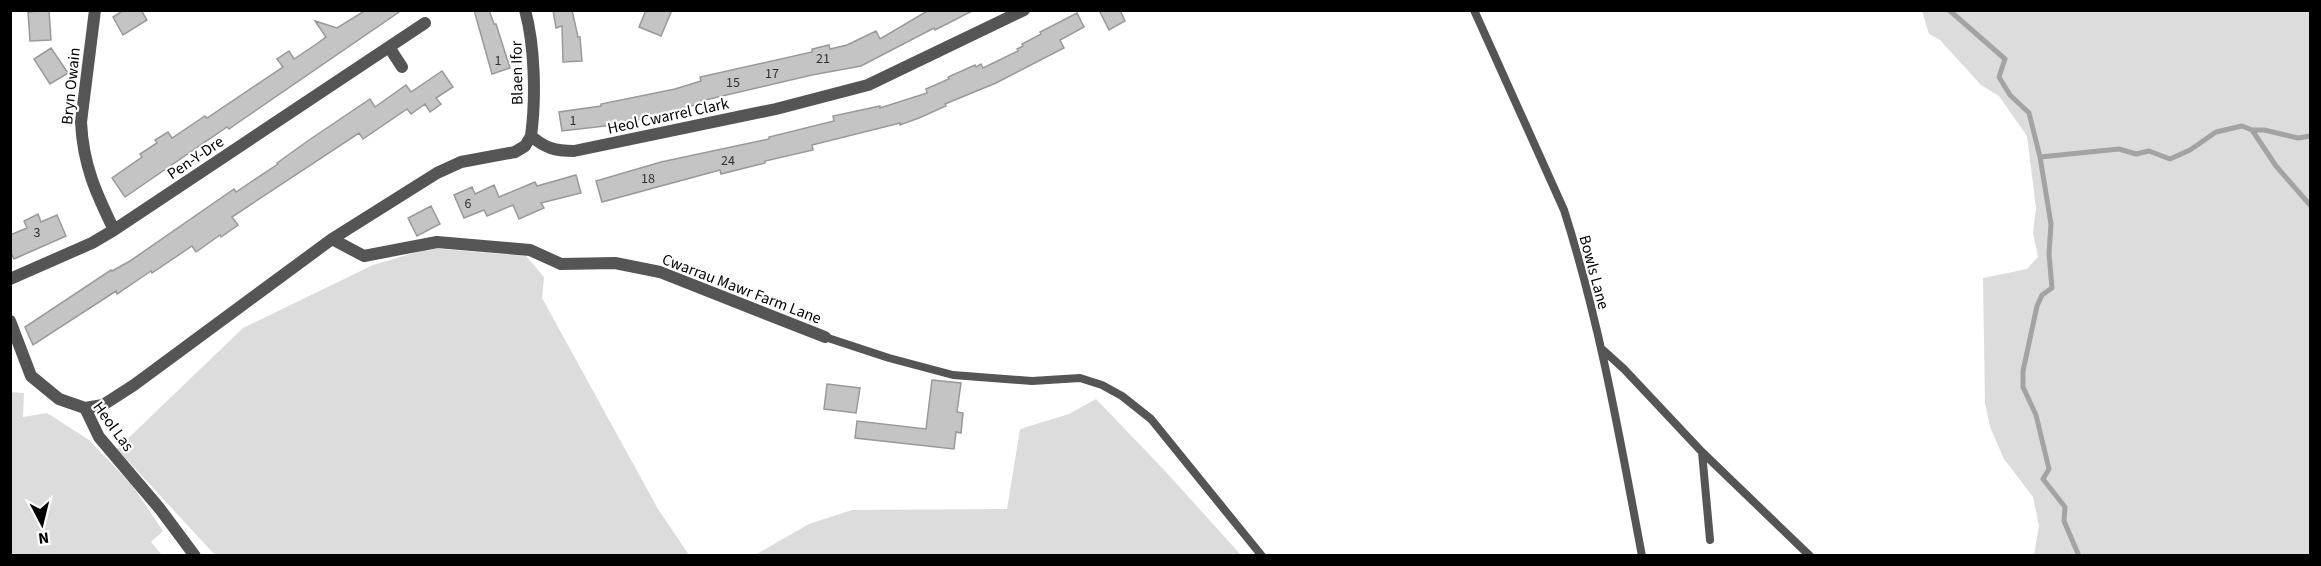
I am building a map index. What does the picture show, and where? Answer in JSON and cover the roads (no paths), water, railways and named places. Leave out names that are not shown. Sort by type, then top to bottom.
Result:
[{"type":"street","name":"Bryn Owain","points":[[95,10],[81,122],[82,139],[88,173],[114,230]]},
{"type":"street","name":"Blaen Ifor","points":[[525,10],[531,33],[533,120],[531,136]]},
{"type":"street","name":"Heol Cwarrel Clark","points":[[531,136],[549,149],[574,151],[776,109],[868,85],[1024,10]]},
{"type":"street","name":"Pen-Y-Dre","points":[[10,279],[92,243],[114,230],[425,23]]},
{"type":"street","points":[[389,47],[402,67]]},
{"type":"street","points":[[85,408],[103,405],[134,385],[332,239],[437,173],[461,162],[514,152],[525,146],[531,136]]},
{"type":"street","name":"Cwarrau Mawr Farm Lane","points":[[332,239],[364,256],[437,242],[530,250],[561,264],[615,263],[660,272],[825,338]]},
{"type":"street","name":"Heol Las","points":[[10,321],[31,376],[59,399],[85,408],[99,437],[160,509],[195,555]]},
{"type":"lane","name":"Bowls Lane","points":[[1474,10],[1564,210],[1602,349],[1642,555]]},
{"type":"lane","points":[[825,338],[953,375],[1032,381],[1080,378],[1102,385],[1122,396],[1151,419],[1262,555]]},
{"type":"lane","points":[[1602,349],[1624,369],[1702,452],[1810,555]]},
{"type":"lane","points":[[1702,452],[1710,540]]},
{"type":"waterway","points":[[1949,10],[2005,59],[1999,77],[2010,95],[2029,113],[2040,157],[2051,224],[2049,254],[2052,288],[2042,295],[2037,306],[2023,371],[2023,387],[2036,415],[2049,469],[2043,479],[2065,507],[2064,521],[2079,556]]},
{"type":"waterway","points":[[2040,157],[2119,149],[2136,154],[2149,151],[2170,159],[2190,150],[2216,132],[2242,126],[2252,130],[2264,130],[2298,138],[2310,136]]},
{"type":"waterway","points":[[2252,130],[2276,166],[2310,205]]}]
